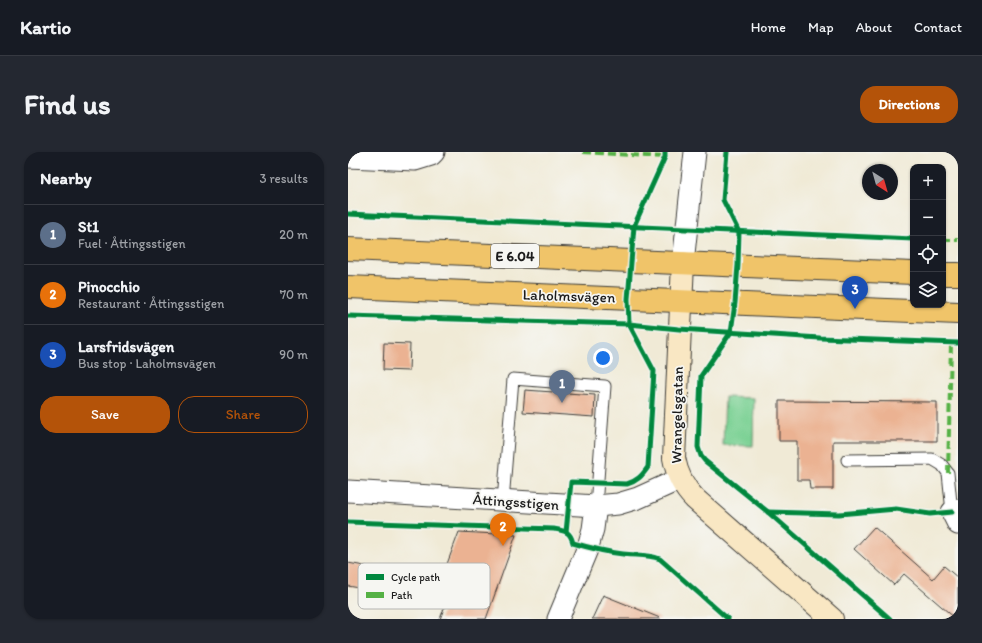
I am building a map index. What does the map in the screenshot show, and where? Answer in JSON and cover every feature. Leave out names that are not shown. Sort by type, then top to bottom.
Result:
[{"type":"highway","name":"E 6.04","points":[[348,248],[910,273]]},
{"type":"highway","points":[[946,274],[958,274]]},
{"type":"highway","name":"Laholmsvägen","points":[[348,287],[958,313]]},
{"type":"main road","name":"Wrangelsgatan","points":[[683,263],[680,301],[674,458],[676,470],[685,489],[695,499],[832,619]]},
{"type":"street","points":[[348,157],[415,160],[431,155],[434,152]]},
{"type":"street","points":[[683,263],[695,152]]},
{"type":"street","name":"Åttingsstigen","points":[[348,491],[596,506],[618,504],[638,498],[680,479]]},
{"type":"street","points":[[558,619],[588,547],[593,528],[596,506]]},
{"type":"lane","points":[[503,501],[513,379],[605,386],[596,506]]},
{"type":"lane","points":[[847,460],[932,459],[942,465],[948,473],[956,515]]},
{"type":"green space","points":[[725,397],[754,398],[753,446],[723,445]]},
{"type":"building","points":[[384,343],[410,344],[409,371],[383,370]]},
{"type":"building","points":[[525,390],[595,395],[594,417],[523,412]]},
{"type":"building","points":[[779,401],[937,402],[937,441],[833,441],[833,489],[810,489],[809,480],[797,480],[797,441],[779,441]]},
{"type":"building","points":[[874,527],[933,579],[944,566],[958,578],[958,619],[956,619],[904,574],[894,585],[854,549]]},
{"type":"building","points":[[459,532],[516,535],[490,608],[490,563],[447,563]]},
{"type":"building","points":[[348,563],[358,565],[358,588],[348,586]]},
{"type":"building","points":[[603,595],[660,618],[660,619],[592,619]]},
{"type":"building","points":[[444,609],[490,609],[486,619],[440,619]]},
{"type":"marked path","points":[[583,152],[665,157]]},
{"type":"marked path","points":[[946,240],[958,240]]},
{"type":"marked path","points":[[948,473],[951,343]]},
{"type":"cycle path","points":[[566,532],[571,482],[627,484],[639,478],[648,467],[654,371],[629,324],[628,299],[634,226],[665,157],[665,152]]},
{"type":"cycle path","points":[[727,152],[723,200],[739,232],[735,303],[731,332],[701,376],[698,447],[701,456],[705,461],[768,512],[890,619]]},
{"type":"cycle path","points":[[348,214],[910,239]]},
{"type":"cycle path","points":[[348,316],[629,324],[679,329],[820,338],[958,343]]},
{"type":"cycle path","points":[[768,512],[839,514],[896,509],[930,514],[952,512]]},
{"type":"cycle path","points":[[348,522],[561,530],[569,534],[573,543],[610,552],[655,557],[660,559],[728,619]]},
{"type":"place","name":"Larsfridsvägen","points":[[855,309]]},
{"type":"place","name":"St1","points":[[562,403]]},
{"type":"place","name":"Pinocchio","points":[[503,546]]}]
